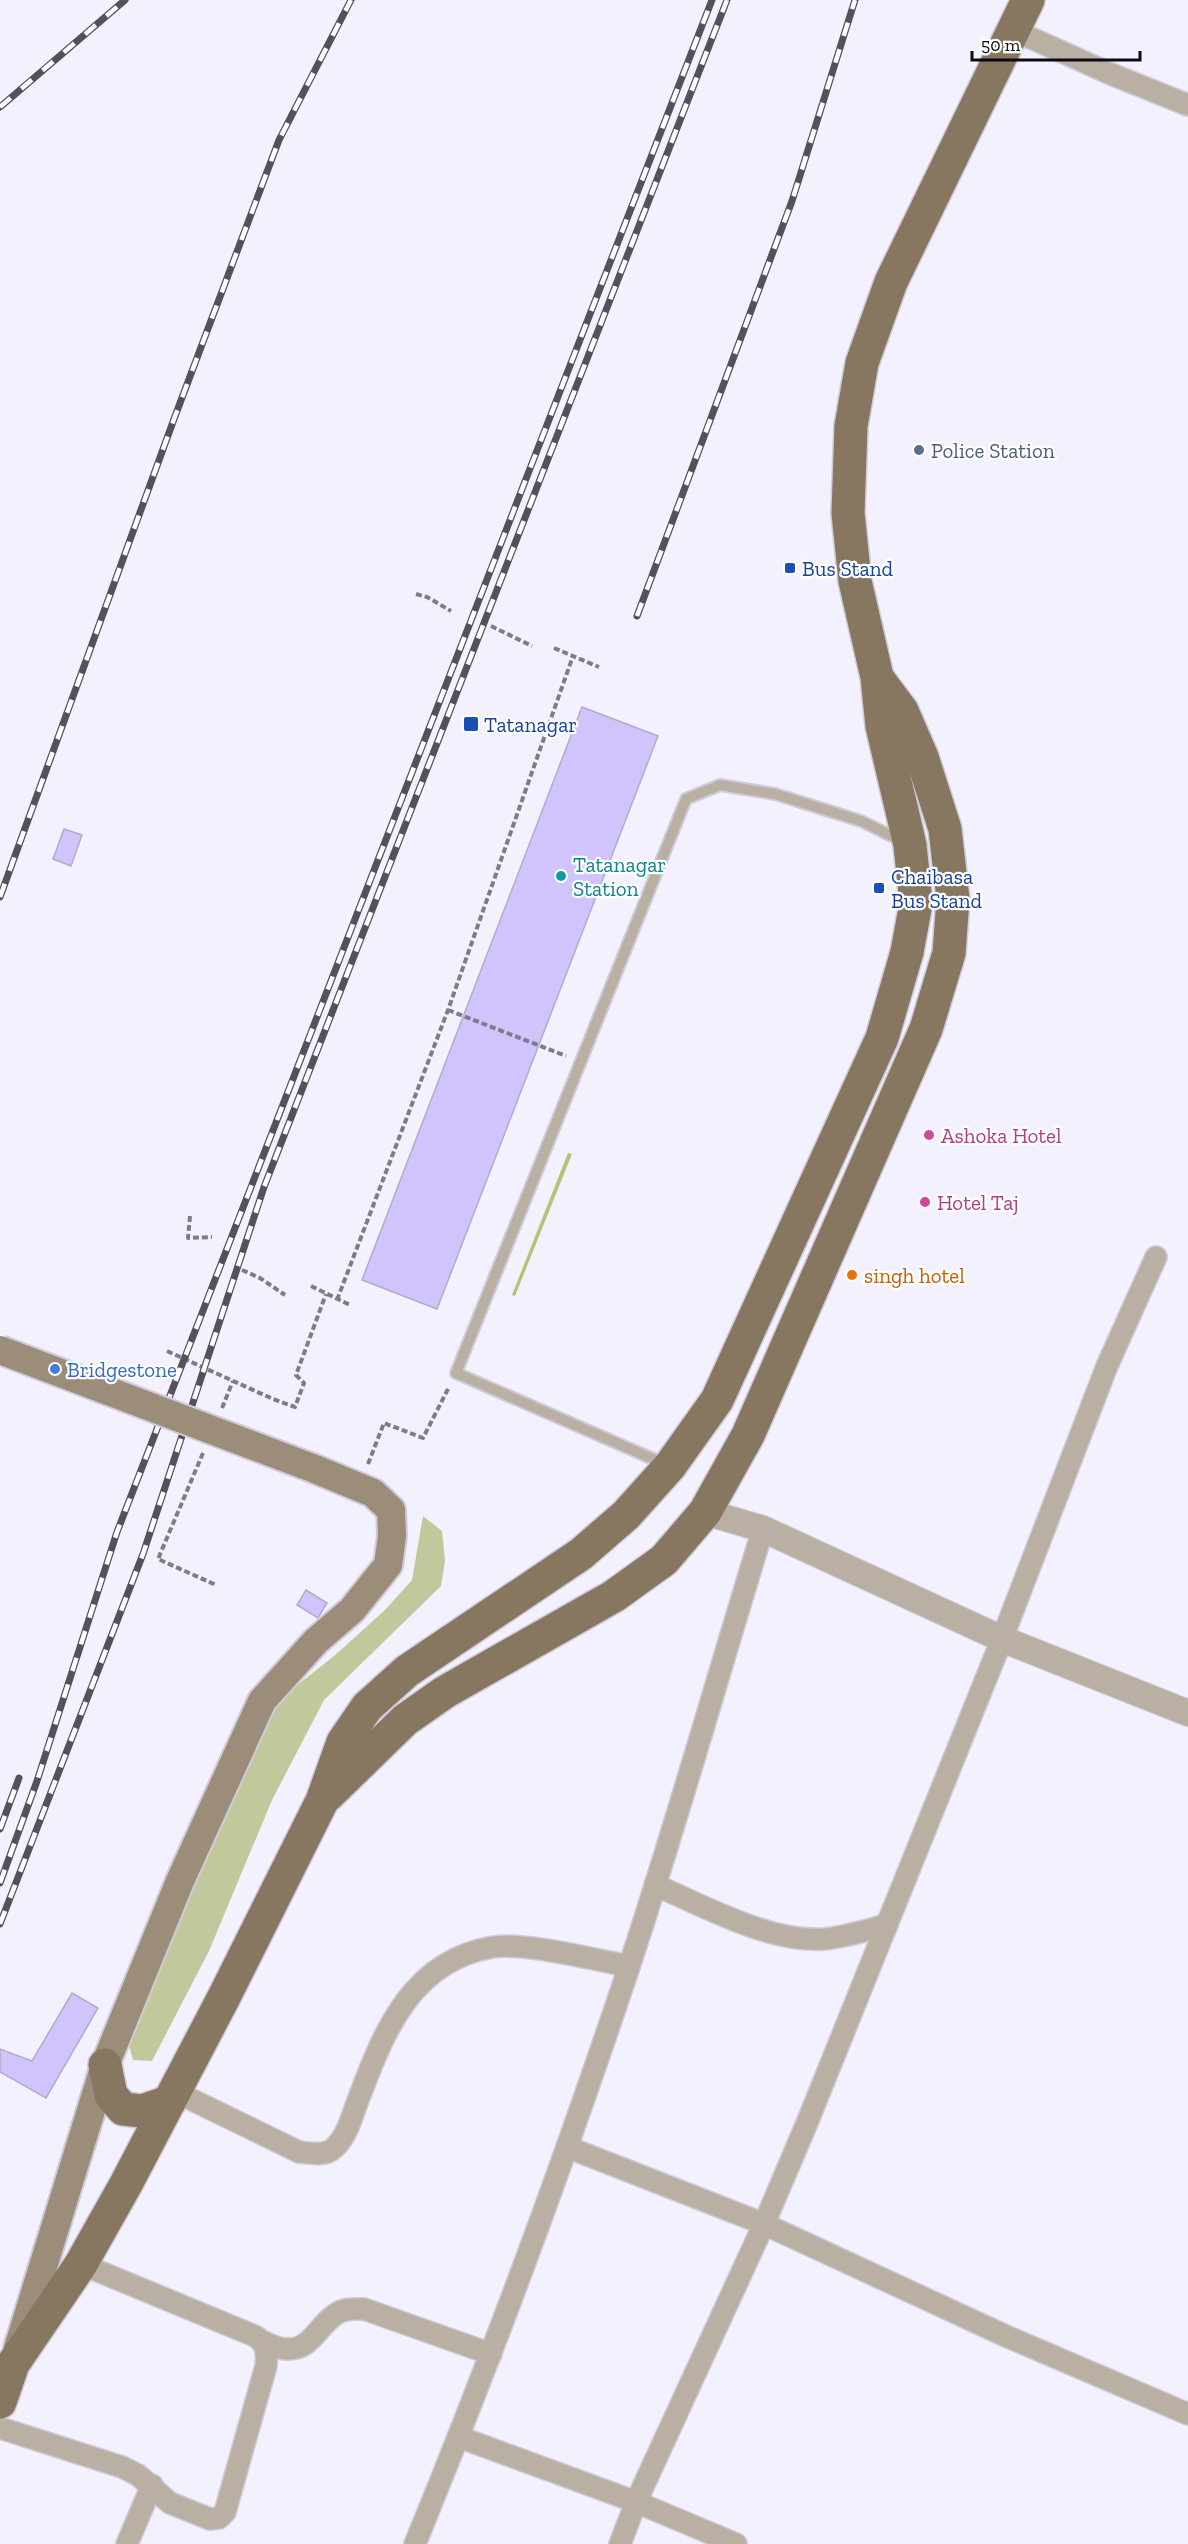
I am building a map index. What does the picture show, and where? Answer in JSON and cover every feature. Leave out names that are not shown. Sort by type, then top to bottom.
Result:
[{"type":"main road","points":[[13,2364],[81,2264],[126,2184],[224,1997],[322,1801],[343,1742],[367,1707],[407,1671],[581,1554],[626,1515],[670,1466],[717,1400],[882,1038],[907,952],[915,903],[910,844],[882,726],[877,677],[855,581],[848,513],[850,426],[862,363],[891,282],[1028,0]]},
{"type":"main road","points":[[322,1801],[405,1720],[445,1692],[614,1596],[664,1560],[705,1512],[748,1436],[926,1029],[949,953],[953,899],[945,830],[922,757],[902,711],[877,677]]},
{"type":"main road","points":[[0,1350],[373,1493],[391,1510],[392,1536],[388,1565],[352,1610],[316,1641],[262,1701],[180,1881],[105,2065],[0,2402]]},
{"type":"main road","points":[[105,2065],[111,2095],[123,2109],[142,2111],[171,2097]]},
{"type":"street","points":[[1013,30],[1111,74],[1188,105]]},
{"type":"street","points":[[620,2544],[636,2502],[764,2224],[1002,1639],[1107,1366],[1156,1257]]},
{"type":"street","points":[[705,1512],[763,1529],[1002,1639],[1188,1713]]},
{"type":"street","points":[[415,2544],[491,2354],[567,2147],[655,1885],[763,1529]]},
{"type":"street","points":[[655,1885],[756,1927],[796,1938],[824,1939],[887,1925]]},
{"type":"street","points":[[171,2097],[299,2152],[318,2154],[333,2150],[344,2137],[375,2056],[401,2007],[426,1976],[460,1957],[495,1947],[528,1948],[629,1966]]},
{"type":"street","points":[[567,2147],[764,2224],[1008,2337],[1188,2414]]},
{"type":"street","points":[[81,2264],[285,2349],[299,2348],[309,2342],[336,2313],[349,2309],[364,2309],[491,2354]]},
{"type":"street","points":[[0,2428],[122,2467],[152,2485],[170,2503],[210,2519],[219,2518],[225,2511],[266,2366],[267,2352],[264,2342]]},
{"type":"street","points":[[459,2437],[636,2502],[735,2544]]},
{"type":"street","points":[[127,2544],[152,2485]]},
{"type":"lane","points":[[670,1466],[456,1373],[686,799],[720,785],[775,794],[861,821],[910,844]]},
{"type":"path","points":[[416,594],[427,597],[451,611]]},
{"type":"path","points":[[491,626],[532,646]]},
{"type":"path","points":[[554,648],[599,667]]},
{"type":"path","points":[[337,1300],[448,1010],[573,656]]},
{"type":"path","points":[[448,1010],[581,1061]]},
{"type":"path","points":[[190,1216],[188,1238],[212,1237]]},
{"type":"path","points":[[242,1270],[260,1278],[285,1295]]},
{"type":"path","points":[[311,1286],[350,1305]]},
{"type":"path","points":[[167,1351],[295,1407],[304,1383],[296,1375],[326,1294]]},
{"type":"path","points":[[358,1487],[384,1424],[423,1438],[456,1373]]},
{"type":"path","points":[[219,1414],[233,1381]]},
{"type":"path","points":[[206,1446],[158,1559],[216,1585]]},
{"type":"green space","points":[[568,1153],[572,1154],[515,1296],[512,1295]]},
{"type":"green space","points":[[423,1516],[442,1531],[445,1561],[441,1586],[324,1700],[272,1800],[209,1951],[152,2061],[133,2060],[128,2042],[237,1787],[281,1698],[334,1656],[385,1610],[412,1580]]},
{"type":"building","name":"Tatanagar Station","points":[[582,707],[658,736],[437,1309],[362,1280]]},
{"type":"building","points":[[64,829],[82,835],[71,866],[53,859]]},
{"type":"building","points":[[306,1590],[327,1603],[318,1618],[297,1605]]},
{"type":"building","points":[[72,1993],[98,2008],[46,2098],[0,2072],[0,2049],[32,2061]]},
{"type":"railway","points":[[0,107],[125,0]]},
{"type":"railway","points":[[0,897],[174,419],[279,140],[351,0]]},
{"type":"railway","points":[[0,1883],[37,1781],[117,1532],[712,0]]},
{"type":"railway","points":[[0,1924],[143,1554],[264,1187],[727,0]]},
{"type":"railway","points":[[637,616],[792,201],[855,0]]},
{"type":"railway","points":[[0,1829],[19,1778]]},
{"type":"place","name":"Police Station","points":[[919,450]]},
{"type":"place","name":"Bus Stand","points":[[790,568]]},
{"type":"place","name":"Tatanagar","points":[[471,724]]},
{"type":"place","name":"Tatanagar Station","points":[[561,876]]},
{"type":"place","name":"Chaibasa Bus Stand","points":[[879,888]]},
{"type":"place","name":"Ashoka Hotel","points":[[929,1135]]},
{"type":"place","name":"Hotel Taj","points":[[925,1202]]},
{"type":"place","name":"singh hotel","points":[[852,1275]]},
{"type":"place","name":"Bridgestone","points":[[55,1369]]}]
